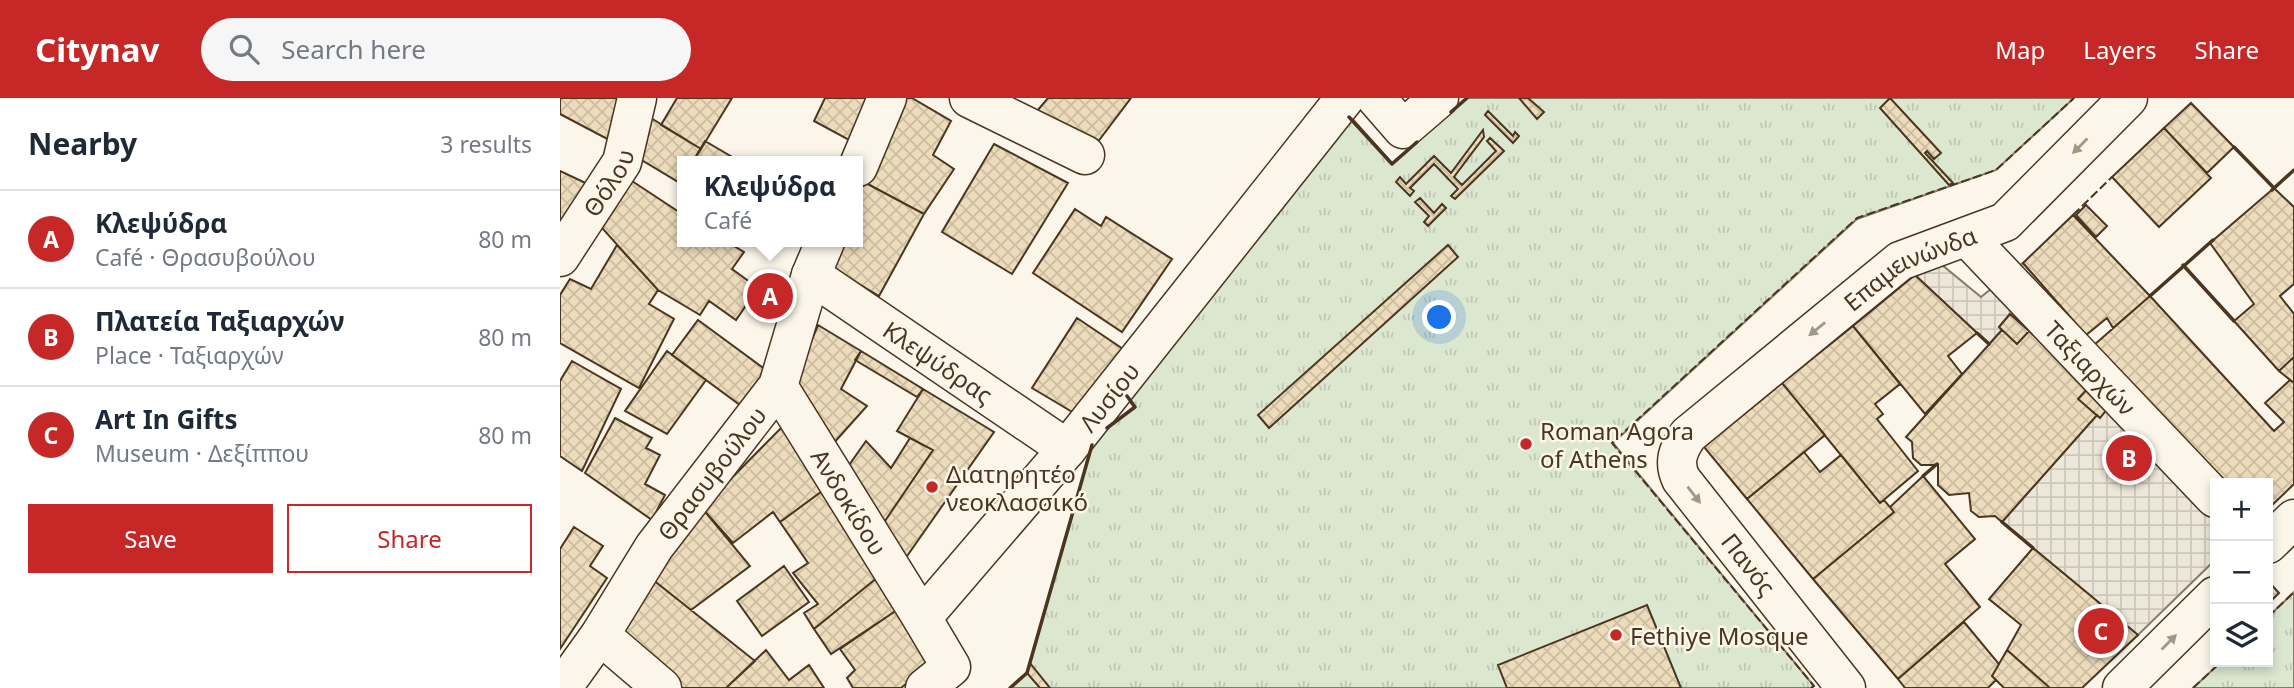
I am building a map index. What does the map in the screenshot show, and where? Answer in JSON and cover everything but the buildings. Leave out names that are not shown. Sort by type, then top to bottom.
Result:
[{"type":"street","name":"Θόλου","points":[[560,257],[622,162],[637,98]]},
{"type":"street","points":[[863,156],[887,98]]},
{"type":"street","points":[[969,98],[1085,155]]},
{"type":"street","name":"Λυσίου","points":[[922,618],[1067,449],[1345,98]]},
{"type":"street","points":[[1376,98],[1403,129],[1439,98]]},
{"type":"street","name":"Επαμεινώνδα","points":[[1688,435],[1900,261],[2005,222],[2128,98]]},
{"type":"street","name":"Ταξιαρχών","points":[[1967,237],[2210,493]]},
{"type":"street","name":"Κλεψύδρας","points":[[818,258],[1067,449]]},
{"type":"street","name":"Θρασυβούλου","points":[[562,688],[600,635],[654,547],[778,386],[818,258]]},
{"type":"street","name":"Ανδοκίδου","points":[[778,386],[922,618]]},
{"type":"street","name":"Πανός","points":[[1688,435],[1679,448],[1676,461],[1681,479],[1846,688]]},
{"type":"street","points":[[2271,541],[2294,519]]},
{"type":"street","points":[[2122,688],[2210,601]]},
{"type":"street","points":[[922,618],[951,667],[925,688]]},
{"type":"street","points":[[600,635],[662,688]]},
{"type":"green space","points":[[1467,98],[2074,98],[1996,170],[1857,219],[1613,443],[1814,686],[1011,688],[1027,672],[1094,438],[1134,407],[1126,397],[1350,116],[1392,163]]},
{"type":"green space","points":[[2294,592],[2294,688],[2193,688],[2216,667],[2273,667],[2273,612]]},
{"type":"shaded area","points":[[2023,263],[2211,478],[2210,565],[2138,635],[2002,522],[2097,415],[2111,404],[2010,314],[1999,327],[2002,330],[1989,344],[1915,275],[1942,265],[1981,297]]},
{"type":"fence","points":[[1811,688],[1814,686],[1612,443],[1857,218],[1996,170],[2074,98]]},
{"type":"fence","points":[[2073,215],[2112,177]]},
{"type":"fence","points":[[2273,612],[2294,592]]},
{"type":"fence","points":[[2193,688],[2216,667]]},
{"type":"wall","points":[[1451,112],[1467,98]]},
{"type":"wall","points":[[1349,117],[1392,164],[1417,142]]},
{"type":"wall","points":[[2234,147],[2274,188]]},
{"type":"wall","points":[[2272,190],[2294,170]]},
{"type":"wall","points":[[2150,296],[2213,240]]},
{"type":"wall","points":[[2183,265],[2234,321]]},
{"type":"wall","points":[[1977,333],[1989,344]]},
{"type":"wall","points":[[1107,428],[1135,407],[1127,396]]},
{"type":"wall","points":[[1010,688],[1027,673],[1092,445]]},
{"type":"wall","points":[[1923,476],[1937,464]]},
{"type":"wall","points":[[2002,522],[2033,548]]},
{"type":"place","name":"Κλεψύδρα","points":[[770,296]]},
{"type":"place","name":"Roman Agora of Athens","points":[[1526,444]]},
{"type":"place","name":"Πλατεία Ταξιαρχών","points":[[2129,458]]},
{"type":"place","name":"Διατηρητέο νεοκλασσικό","points":[[932,487]]},
{"type":"place","name":"Art In Gifts","points":[[2101,631]]},
{"type":"place","name":"Fethiye Mosque","points":[[1616,635]]}]
